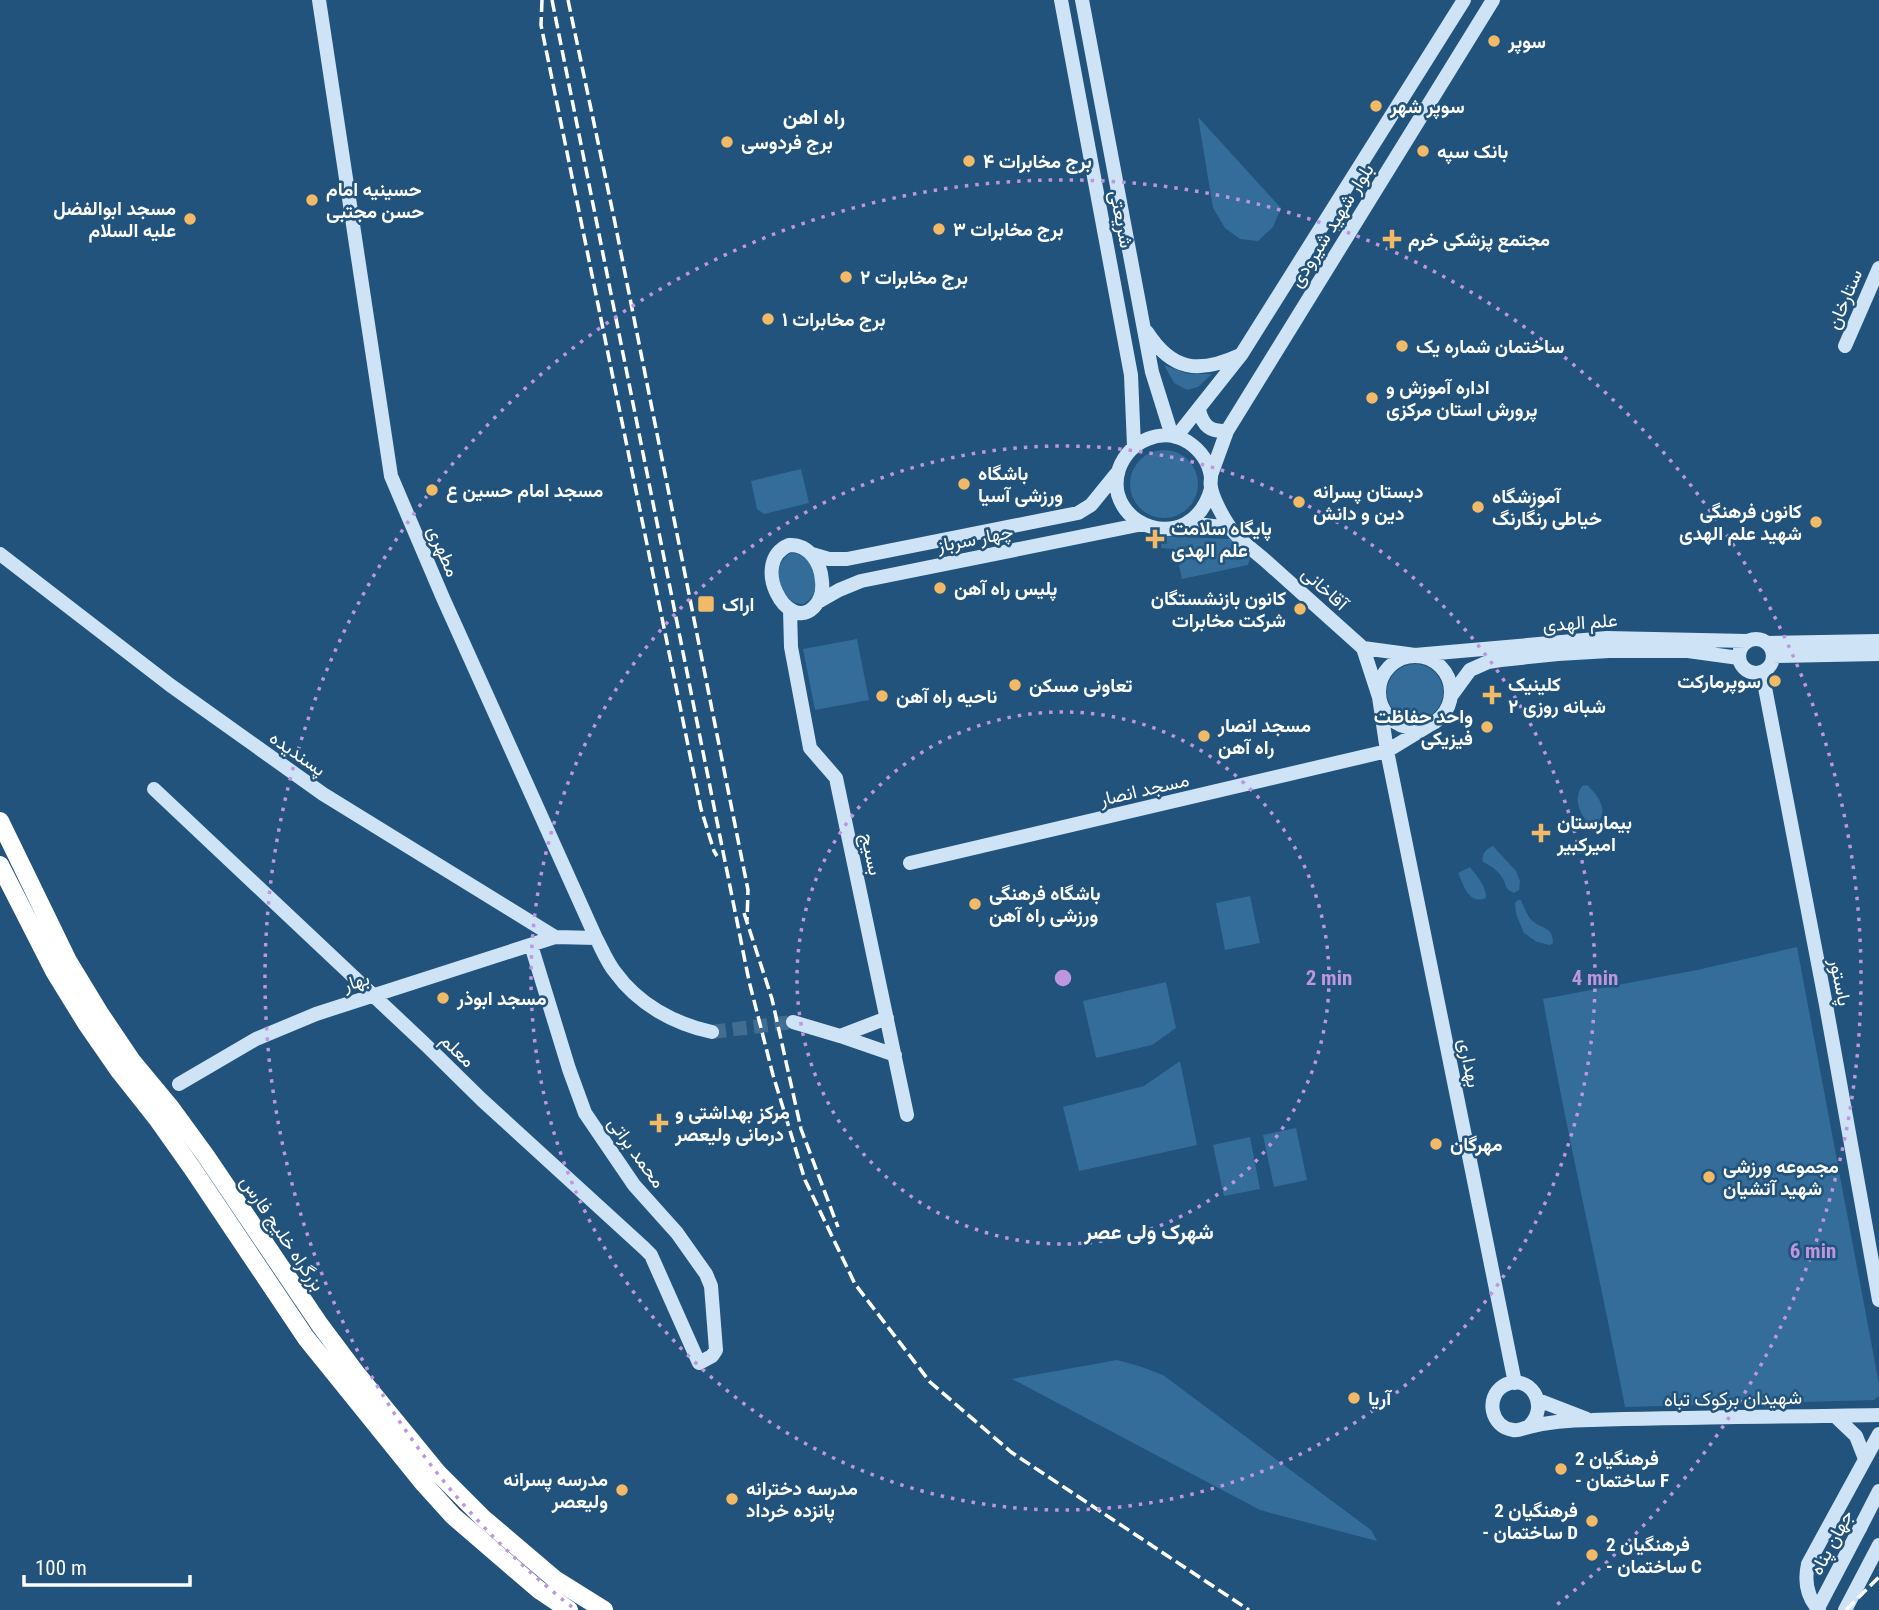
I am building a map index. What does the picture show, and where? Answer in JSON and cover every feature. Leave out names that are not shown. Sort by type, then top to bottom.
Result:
[{"type":"highway","name":"بزرگراه خلیج فارس","points":[[0,821],[68,961],[99,1012],[132,1061],[199,1147],[320,1325],[356,1373],[437,1472],[484,1518],[556,1580],[604,1610]]},
{"type":"highway","name":"بزرگراه خلیج فارس","points":[[0,865],[54,971],[86,1023],[192,1168],[306,1338],[453,1516],[539,1590],[569,1610]]},
{"type":"street","name":"مطهری","points":[[319,0],[391,476],[596,938],[614,971],[627,987],[648,1005],[692,1028],[712,1032]]},
{"type":"street","name":"شریعتی","points":[[1061,0],[1131,375],[1134,446]]},
{"type":"street","name":"شریعتی","points":[[1082,0],[1152,372],[1174,437]]},
{"type":"street","name":"بلوار شهید شیرودی","points":[[1174,437],[1199,410],[1241,355],[1464,0]]},
{"type":"street","name":"بلوار شهید شیرودی","points":[[1211,482],[1227,431],[1493,0]]},
{"type":"street","name":"ستارخان","points":[[1845,346],[1879,268]]},
{"type":"street","points":[[1143,326],[1156,346],[1173,360],[1188,365],[1202,367],[1223,363],[1241,355]]},
{"type":"street","points":[[1131,375],[1143,383],[1148,381],[1152,372]]},
{"type":"street","points":[[1199,410],[1201,419],[1208,428],[1227,431]]},
{"type":"street","points":[[1188,523],[1230,528],[1211,482],[1206,461],[1197,449],[1186,441],[1159,436],[1134,446],[1124,457],[1118,472],[1117,488],[1122,503],[1131,516],[1158,529],[1174,529],[1199,514],[1207,503],[1211,482]]},
{"type":"street","name":"چهار سرباز","points":[[812,554],[829,559],[847,559],[1078,513],[1091,505],[1118,472]]},
{"type":"street","name":"چهار سرباز","points":[[818,602],[861,580],[1143,524]]},
{"type":"street","name":"آقاخانی","points":[[1230,528],[1363,648]]},
{"type":"street","points":[[789,545],[801,546],[812,554],[821,573],[821,594],[818,602],[812,609],[797,612],[779,599],[772,573],[774,559],[779,551],[789,545]]},
{"type":"street","name":"پسندیده","points":[[0,554],[170,685],[323,794],[555,937]]},
{"type":"street","name":"بسیج","points":[[790,609],[790,647],[810,748],[836,778],[907,1115]]},
{"type":"street","name":"علم الهدی","points":[[1415,656],[1607,638],[1747,641]]},
{"type":"street","points":[[1771,650],[1772,663],[1762,672],[1748,671],[1739,658],[1740,650],[1747,641],[1758,638],[1771,650],[1879,654]]},
{"type":"street","points":[[1771,650],[1879,641]]},
{"type":"street","points":[[1363,648],[1415,656],[1427,657],[1446,672],[1451,696],[1444,714],[1437,721],[1417,728],[1396,723],[1388,716],[1382,707],[1363,648]]},
{"type":"street","name":"علم الهدی","points":[[1451,696],[1470,670],[1501,660],[1608,650],[1688,651],[1739,658]]},
{"type":"street","points":[[1379,697],[1379,685],[1384,673],[1402,658],[1415,656]]},
{"type":"street","name":"پاستور","points":[[1762,672],[1879,1300]]},
{"type":"street","name":"بهداری","points":[[1379,697],[1387,751],[1515,1383]]},
{"type":"street","name":"مسجد انصار","points":[[910,863],[1387,751],[1428,726]]},
{"type":"street","name":"معلم","points":[[154,789],[482,1100],[645,1248],[651,1255],[699,1363]]},
{"type":"street","points":[[555,937],[596,938]]},
{"type":"street","name":"بهار","points":[[179,1084],[256,1040],[316,1014],[555,937]]},
{"type":"street","name":"محمد براتی","points":[[531,945],[585,1113],[634,1185],[677,1233],[706,1273],[711,1286],[716,1350],[712,1356],[699,1363]]},
{"type":"street","points":[[840,1036],[887,1018]]},
{"type":"street","points":[[793,1022],[895,1055]]},
{"type":"street","points":[[1515,1383],[1523,1384],[1530,1387],[1538,1400],[1538,1415],[1528,1427],[1513,1430],[1499,1423],[1494,1416],[1493,1401],[1500,1388],[1515,1383]]},
{"type":"street","points":[[1538,1400],[1588,1420]]},
{"type":"street","name":"شهیدان برکوک تباه","points":[[1528,1427],[1588,1420],[1879,1415]]},
{"type":"street","points":[[1835,1416],[1856,1436],[1865,1459]]},
{"type":"street","points":[[1818,1610],[1811,1600],[1806,1582],[1808,1564],[1879,1434]]},
{"type":"street","name":"جهان پناه","points":[[1818,1610],[1879,1491]]},
{"type":"street","points":[[1845,1610],[1879,1545]]},
{"type":"shaded area","points":[[1198,117],[1281,208],[1273,227],[1258,241],[1240,239],[1225,228],[1213,208]]},
{"type":"shaded area","points":[[1164,365],[1188,374],[1212,374],[1198,387],[1187,390],[1174,383]]},
{"type":"shaded area","points":[[1164,450],[1177,453],[1188,460],[1195,471],[1198,484],[1195,497],[1188,508],[1177,515],[1164,518],[1151,515],[1140,508],[1133,497],[1130,484],[1133,471],[1140,460],[1151,453]]},
{"type":"shaded area","points":[[801,469],[809,503],[764,514],[757,509],[751,481]]},
{"type":"shaded area","points":[[1162,536],[1230,539],[1250,558],[1248,565],[1182,579],[1175,549],[1161,548]]},
{"type":"shaded area","points":[[791,553],[807,559],[815,574],[814,591],[810,599],[803,604],[788,598],[780,583],[780,566],[784,558]]},
{"type":"shaded area","points":[[857,639],[869,700],[815,710],[803,649]]},
{"type":"shaded area","points":[[1409,664],[1421,664],[1431,668],[1439,676],[1443,692],[1439,708],[1431,716],[1421,720],[1409,720],[1399,716],[1391,708],[1387,698],[1387,686],[1391,676],[1399,668]]},
{"type":"shaded area","points":[[1587,785],[1602,806],[1601,817],[1592,828],[1581,813],[1578,803],[1582,786]]},
{"type":"shaded area","points":[[1493,846],[1516,871],[1520,881],[1519,890],[1514,893],[1508,889],[1497,871],[1483,862],[1485,852]]},
{"type":"shaded area","points":[[1470,867],[1483,885],[1486,898],[1475,899],[1465,888],[1458,873]]},
{"type":"shaded area","points":[[1250,896],[1260,943],[1225,950],[1216,903]]},
{"type":"shaded area","points":[[1521,900],[1533,921],[1551,933],[1553,943],[1550,945],[1537,942],[1524,933],[1516,914],[1515,903]]},
{"type":"shaded area","name":"مجموعه ورزشی شهید آتشیان","points":[[1797,947],[1879,1384],[1879,1396],[1874,1400],[1625,1407],[1543,999],[1697,970]]},
{"type":"shaded area","points":[[1166,982],[1176,1028],[1152,1045],[1096,1058],[1083,1001]]},
{"type":"shaded area","points":[[1180,1061],[1197,1145],[1079,1171],[1063,1107],[1144,1086]]},
{"type":"shaded area","points":[[1296,1128],[1307,1180],[1274,1187],[1263,1135]]},
{"type":"shaded area","points":[[1250,1137],[1260,1189],[1224,1196],[1213,1145]]},
{"type":"shaded area","points":[[1117,1360],[1163,1375],[1371,1530],[1377,1541],[1260,1510],[1012,1379]]},
{"type":"tunnel","points":[[712,1032],[793,1022]]},
{"type":"railway","points":[[542,0],[541,25],[701,809],[717,856]]},
{"type":"railway","points":[[552,0],[749,981],[773,1075],[805,1180],[855,1284],[930,1382],[1011,1452],[1249,1610]]},
{"type":"railway","points":[[568,0],[748,890],[747,921]]},
{"type":"railway","points":[[744,913],[772,999],[801,1129],[838,1227]]},
{"type":"railway","points":[[1846,1610],[1879,1577]]},
{"type":"place","name":"سوپر","points":[[1494,41]]},
{"type":"place","name":"سوپر شهر","points":[[1376,106]]},
{"type":"place","name":"برج فردوسی","points":[[727,142]]},
{"type":"place","name":"بانک سپه","points":[[1423,151]]},
{"type":"place","name":"برج مخابرات ۴","points":[[969,161]]},
{"type":"place","name":"حسینیه امام حسن مجتبی","points":[[312,200]]},
{"type":"place","name":"مسجد ابوالفضل علیه السلام","points":[[190,219]]},
{"type":"place","name":"برج مخابرات ۳","points":[[939,229]]},
{"type":"place","name":"مجتمع پزشکی خرم","points":[[1392,239]]},
{"type":"place","name":"برج مخابرات ۲","points":[[846,277]]},
{"type":"place","name":"برج مخابرات ۱","points":[[768,319]]},
{"type":"place","name":"ساختمان شماره یک","points":[[1402,346]]},
{"type":"place","name":"اداره آموزش و پرورش استان مرکزی","points":[[1372,398]]},
{"type":"place","name":"باشگاه ورزشی آسیا","points":[[964,484]]},
{"type":"place","name":"مسجد امام حسین ع","points":[[432,490]]},
{"type":"place","name":"دبستان پسرانه دین و دانش","points":[[1299,502]]},
{"type":"place","name":"آموزشگاه خیاطی رنگارنگ","points":[[1478,507]]},
{"type":"place","name":"کانون فرهنگی شهید علم الهدی","points":[[1816,522]]},
{"type":"place","name":"پایگاه سلامت علم الهدی","points":[[1155,539]]},
{"type":"place","name":"پلیس راه آهن","points":[[940,588]]},
{"type":"place","name":"اراک","points":[[706,604]]},
{"type":"place","name":"کانون بازنشستگان شرکت مخابرات","points":[[1300,609]]},
{"type":"place","name":"سوپرمارکت","points":[[1775,681]]},
{"type":"place","name":"تعاونی مسکن","points":[[1015,685]]},
{"type":"place","name":"کلینیک شبانه روزی ۲","points":[[1492,695]]},
{"type":"place","name":"ناحیه راه آهن","points":[[882,696]]},
{"type":"place","name":"واحد حفاظت فیزیکی","points":[[1487,727]]},
{"type":"place","name":"مسجد انصار راه آهن","points":[[1204,736]]},
{"type":"place","name":"بیمارستان امیرکبیر","points":[[1541,833]]},
{"type":"place","name":"باشگاه فرهنگی ورزشی راه آهن","points":[[975,904]]},
{"type":"place","name":"مسجد ابوذر","points":[[443,998]]},
{"type":"place","name":"مرکز بهداشتی و درمانی ولیعصر","points":[[659,1123]]},
{"type":"place","name":"مهرگان","points":[[1436,1144]]},
{"type":"place","name":"مجموعه ورزشی شهید آتشیان","points":[[1709,1177]]},
{"type":"place","name":"آریا","points":[[1354,1398]]},
{"type":"place","name":"فرهنگیان 2 - ساختمان F","points":[[1561,1469]]},
{"type":"place","name":"مدرسه پسرانه ولیعصر","points":[[622,1490]]},
{"type":"place","name":"مدرسه دخترانه پانزده خرداد","points":[[732,1499]]},
{"type":"place","name":"فرهنگیان 2 - ساختمان D","points":[[1592,1521]]},
{"type":"place","name":"فرهنگیان 2 - ساختمان C","points":[[1592,1555]]},
{"type":"district","name":"راه اهن","points":[[814,117]]},
{"type":"district","name":"شهرک ولی عصر","points":[[1149,1232]]}]
